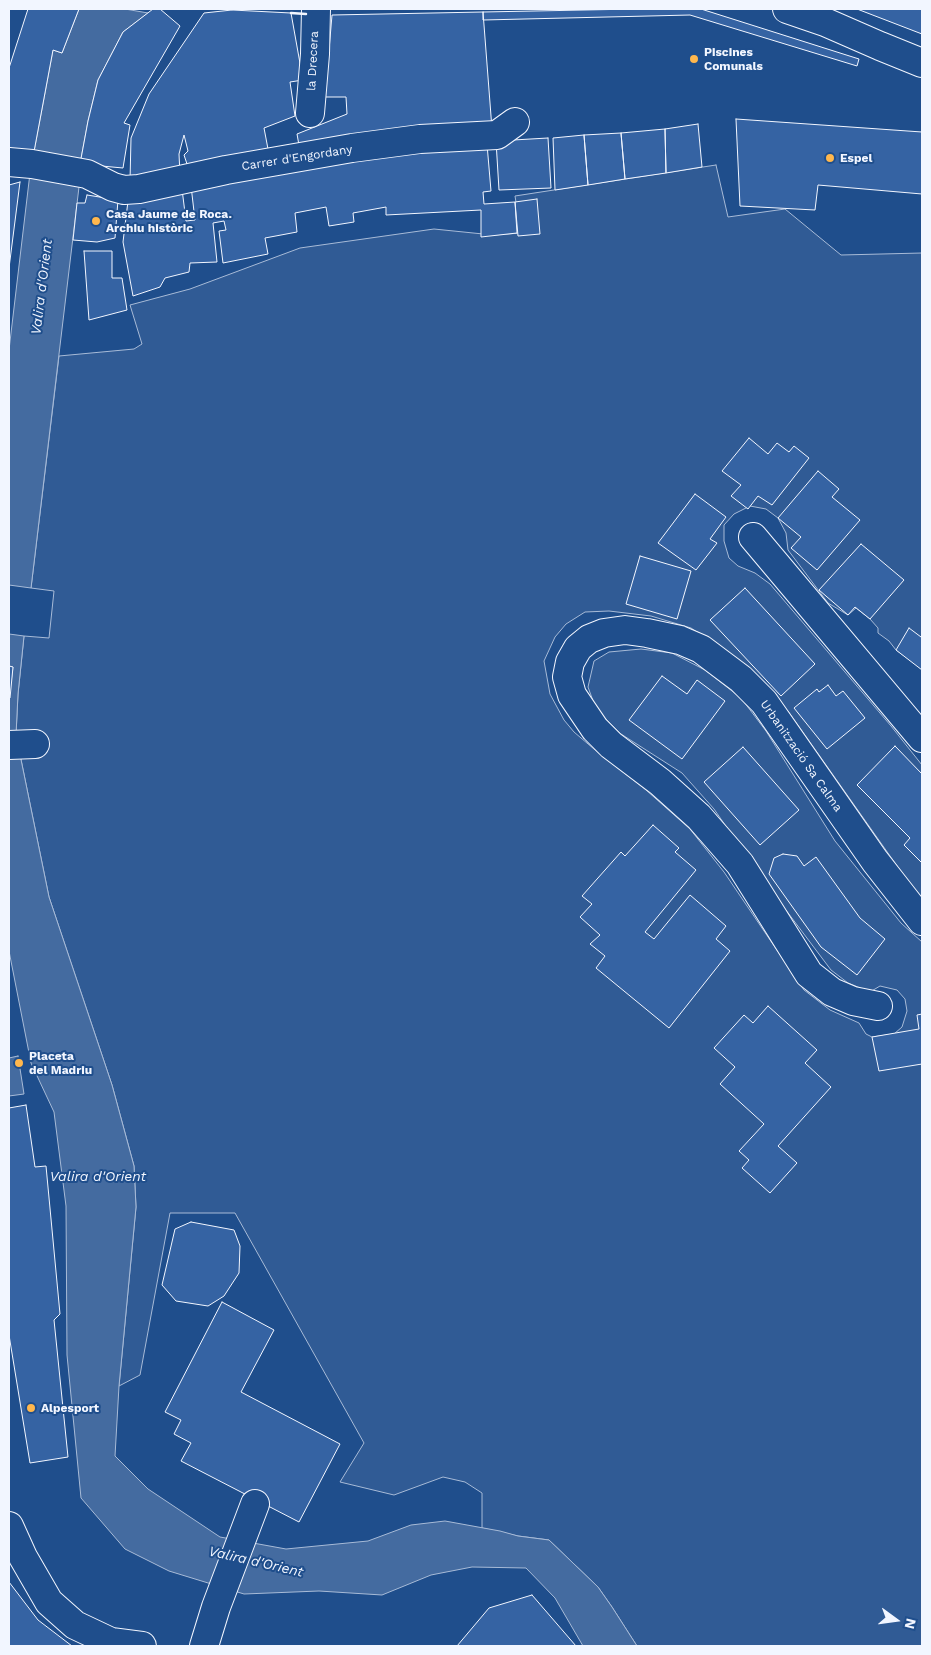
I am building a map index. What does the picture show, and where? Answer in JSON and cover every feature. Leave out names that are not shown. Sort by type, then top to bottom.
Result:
[{"type":"street","name":"la Drecera","points":[[310,113],[316,9]]},
{"type":"street","points":[[787,9],[825,22],[922,63]]},
{"type":"street","name":"Carrer d'Engordany","points":[[20,163],[87,174],[113,187],[132,190],[283,159],[420,139],[497,135],[515,122]]},
{"type":"street","points":[[753,537],[914,711],[922,738]]},
{"type":"street","name":"Urbanització Sa Calma","points":[[878,1006],[853,1001],[832,992],[810,974],[740,864],[699,817],[660,782],[611,745],[595,729],[572,695],[567,677],[570,662],[578,648],[589,639],[604,633],[625,630],[647,633],[680,640],[700,650],[735,675],[764,702],[875,861],[922,922]]},
{"type":"street","points":[[204,1646],[216,1607],[252,1513]]},
{"type":"street","points":[[9,1526],[22,1557],[49,1602],[75,1625],[102,1638],[111,1642],[142,1646]]},
{"type":"shaded area","points":[[716,165],[728,217],[785,209],[841,255],[922,253],[922,669],[896,650],[889,641],[878,633],[878,628],[870,619],[856,608],[848,615],[828,603],[788,550],[786,533],[778,518],[766,509],[750,506],[734,514],[724,525],[724,541],[729,558],[738,566],[755,573],[770,584],[922,765],[922,898],[914,890],[788,711],[735,657],[691,628],[651,616],[609,611],[585,612],[566,624],[555,637],[544,661],[550,694],[564,720],[574,732],[646,790],[690,829],[724,872],[804,990],[830,1010],[859,1023],[866,1034],[872,1037],[894,1034],[902,1027],[907,1011],[905,999],[897,990],[880,986],[870,992],[848,983],[831,970],[761,877],[714,809],[682,773],[621,734],[596,709],[588,687],[594,661],[609,652],[641,649],[672,653],[705,670],[741,698],[766,731],[835,841],[901,923],[922,942],[922,1646],[637,1646],[598,1587],[549,1540],[518,1536],[482,1528],[482,1493],[465,1482],[443,1477],[394,1495],[340,1482],[364,1443],[235,1213],[170,1213],[140,1375],[119,1386],[136,1207],[134,1166],[112,1085],[49,897],[16,735],[24,636],[49,638],[54,591],[31,588],[59,356],[134,349],[142,344],[130,305],[190,289],[300,248],[434,229],[493,235],[521,233],[515,196]]},
{"type":"water","points":[[79,9],[125,9],[148,13],[123,32],[98,80],[88,121],[80,164],[79,187],[31,588],[9,585],[9,350],[30,173],[53,50],[62,53]]},
{"type":"water","name":"Valira d'Orient","points":[[9,634],[24,636],[16,735],[49,897],[112,1085],[134,1166],[136,1207],[119,1386],[115,1456],[148,1489],[220,1537],[286,1549],[368,1541],[411,1525],[445,1521],[518,1536],[549,1540],[598,1587],[637,1646],[583,1646],[555,1598],[526,1568],[472,1567],[431,1575],[382,1595],[319,1591],[244,1594],[169,1571],[125,1549],[81,1498],[67,1355],[66,1206],[54,1112],[31,1063],[9,951],[9,698],[13,667],[9,666]]},
{"type":"water","points":[[18,1056],[24,1094],[9,1096],[9,1058]]},
{"type":"building","points":[[28,9],[79,9],[62,53],[53,50],[33,157],[9,154],[9,68]]},
{"type":"building","points":[[153,9],[160,9],[180,26],[124,123],[130,125],[123,168],[80,164],[98,80],[123,32]]},
{"type":"building","points":[[701,9],[859,59],[857,66],[690,15],[483,20],[483,12]]},
{"type":"building","points":[[857,9],[922,9],[922,34]]},
{"type":"building","points":[[232,10],[291,13],[303,80],[290,82],[295,116],[264,128],[268,149],[190,173],[184,155],[188,151],[184,135],[179,154],[180,175],[130,181],[131,138],[149,94],[204,13]]},
{"type":"building","points":[[483,12],[492,129],[300,151],[297,134],[347,114],[346,97],[325,97],[332,15]]},
{"type":"building","name":"Espel","points":[[736,119],[922,132],[922,194],[818,185],[815,210],[740,206]]},
{"type":"building","points":[[698,124],[702,167],[666,173],[665,129]]},
{"type":"building","points":[[665,129],[666,173],[625,179],[621,133]]},
{"type":"building","points":[[621,133],[625,179],[588,185],[584,135]]},
{"type":"building","points":[[584,135],[588,185],[555,190],[553,138]]},
{"type":"building","points":[[548,138],[551,188],[499,190],[496,141]]},
{"type":"building","points":[[487,144],[491,191],[483,192],[484,204],[515,202],[517,233],[481,237],[481,210],[386,215],[386,207],[353,213],[354,222],[329,226],[326,207],[295,213],[297,232],[265,238],[268,254],[223,263],[219,231],[226,230],[224,221],[213,223],[217,262],[190,263],[189,272],[165,278],[160,287],[133,296],[123,242],[128,201],[182,189],[186,221],[195,220],[191,186],[376,153]]},
{"type":"building","points":[[20,182],[9,268],[9,185]]},
{"type":"building","name":"Casa Jaume de Roca. Archiu històric","points":[[87,195],[118,200],[115,238],[97,242],[73,240],[77,203],[85,203]]},
{"type":"building","points":[[537,199],[540,234],[518,236],[515,202]]},
{"type":"building","points":[[84,251],[112,251],[112,278],[122,278],[127,310],[89,320]]},
{"type":"building","points":[[749,438],[768,454],[777,443],[789,452],[794,446],[809,458],[772,505],[758,496],[748,509],[731,496],[741,485],[722,471]]},
{"type":"building","points":[[818,471],[839,489],[832,497],[860,520],[817,570],[791,548],[801,537],[778,518]]},
{"type":"building","points":[[695,494],[726,517],[710,539],[717,543],[696,570],[658,543]]},
{"type":"building","points":[[861,544],[904,580],[870,619],[855,607],[848,615],[819,590]]},
{"type":"building","points":[[640,556],[691,571],[677,619],[626,604]]},
{"type":"building","points":[[745,588],[815,664],[781,696],[710,620]]},
{"type":"building","points":[[909,628],[921,637],[922,635],[922,670],[896,650]]},
{"type":"building","points":[[9,666],[13,667],[10,698],[9,698]]},
{"type":"building","points":[[662,676],[687,694],[697,680],[725,701],[682,759],[629,720]]},
{"type":"building","points":[[828,685],[836,696],[843,691],[865,718],[827,749],[794,708],[817,689],[819,692]]},
{"type":"building","points":[[895,746],[922,774],[922,863],[904,845],[910,838],[857,785]]},
{"type":"building","points":[[743,747],[799,810],[760,845],[704,782]]},
{"type":"building","points":[[653,825],[679,848],[675,852],[696,870],[645,932],[654,939],[690,895],[726,926],[716,939],[730,951],[669,1028],[596,968],[605,956],[590,944],[600,935],[580,917],[592,904],[582,896],[621,852],[625,856]]},
{"type":"building","points":[[783,854],[797,856],[804,866],[816,857],[860,918],[885,939],[857,975],[821,947],[769,874],[774,858]]},
{"type":"building","points":[[768,1006],[817,1050],[805,1063],[831,1087],[778,1146],[797,1163],[770,1193],[742,1168],[749,1160],[739,1151],[764,1124],[720,1084],[735,1067],[714,1048],[744,1015],[753,1023]]},
{"type":"building","points":[[922,1014],[922,1064],[879,1071],[872,1037],[919,1029],[917,1015]]},
{"type":"building","points":[[26,1105],[35,1167],[46,1166],[60,1314],[54,1320],[68,1457],[30,1463],[9,1335],[9,1108]]},
{"type":"building","points":[[191,1222],[234,1230],[240,1246],[239,1273],[224,1296],[208,1306],[176,1301],[162,1285],[175,1229]]},
{"type":"building","points":[[222,1302],[274,1330],[241,1392],[340,1444],[299,1522],[181,1461],[191,1443],[174,1434],[181,1420],[165,1412]]},
{"type":"building","points":[[9,1582],[38,1620],[72,1646],[9,1646]]},
{"type":"building","points":[[532,1595],[576,1646],[457,1646],[489,1608]]},
{"type":"wall","points":[[291,13],[306,14]]},
{"type":"place","name":"Piscines Comunals","points":[[694,59]]},
{"type":"place","name":"Espel","points":[[830,158]]},
{"type":"place","name":"Casa Jaume de Roca. Archiu històric","points":[[96,221]]},
{"type":"place","name":"Placeta del Madriu","points":[[19,1063]]},
{"type":"place","name":"Alpesport","points":[[31,1408]]}]
